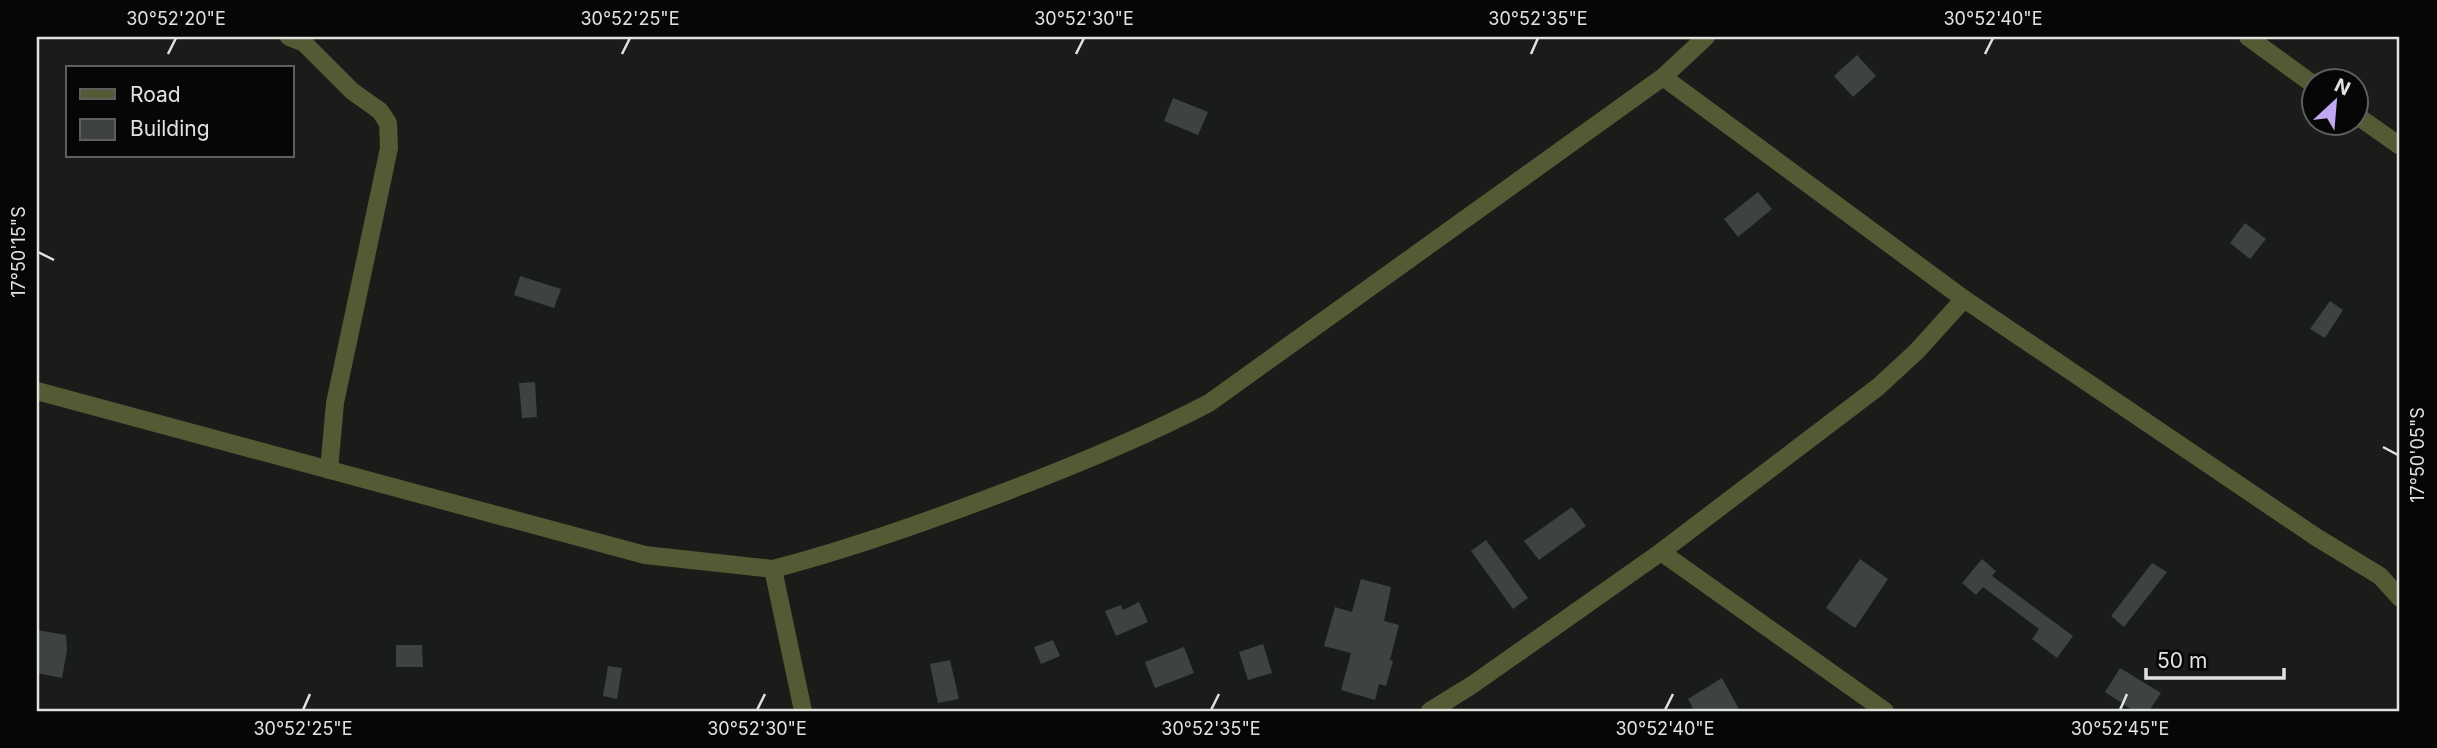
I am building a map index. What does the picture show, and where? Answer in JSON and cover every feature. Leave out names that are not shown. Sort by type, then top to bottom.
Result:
[{"type":"street","points":[[289,37],[304,43],[352,92],[380,111],[388,123],[388,148],[335,403],[329,470]]},
{"type":"street","points":[[37,391],[645,555],[773,569],[886,537],[1081,464],[1152,433],[1209,403],[1663,77],[1706,37]]},
{"type":"street","points":[[2248,37],[2300,74]]},
{"type":"street","points":[[1663,77],[1964,299],[2316,537],[2380,576],[2400,598]]},
{"type":"street","points":[[2370,124],[2400,146]]},
{"type":"street","points":[[1430,711],[1472,685],[1661,552],[1878,387],[1917,351],[1964,299]]},
{"type":"street","points":[[1661,552],[1885,711]]},
{"type":"street","points":[[773,569],[803,711]]},
{"type":"building","points":[[1857,55],[1876,76],[1853,97],[1834,76]]},
{"type":"building","points":[[1173,98],[1208,112],[1198,135],[1164,121]]},
{"type":"building","points":[[1758,192],[1772,209],[1738,237],[1724,219]]},
{"type":"building","points":[[2245,223],[2266,239],[2250,259],[2230,243]]},
{"type":"building","points":[[520,276],[561,289],[554,308],[514,295]]},
{"type":"building","points":[[2330,301],[2343,310],[2325,338],[2310,329]]},
{"type":"building","points":[[535,382],[537,417],[522,418],[519,383]]},
{"type":"building","points":[[1572,507],[1586,526],[1539,560],[1524,541]]},
{"type":"building","points":[[1486,540],[1528,598],[1513,609],[1471,551]]},
{"type":"building","points":[[1860,559],[1888,579],[1855,628],[1826,608]]},
{"type":"building","points":[[1982,559],[1996,571],[1992,576],[2073,636],[2057,658],[2032,639],[2039,629],[1983,587],[1976,595],[1962,583]]},
{"type":"building","points":[[2152,563],[2167,572],[2124,627],[2111,616]]},
{"type":"building","points":[[1361,579],[1391,587],[1384,621],[1399,625],[1386,686],[1379,684],[1375,700],[1341,690],[1351,653],[1324,646],[1335,607],[1352,612]]},
{"type":"building","points":[[1139,602],[1148,622],[1116,636],[1105,611],[1121,605],[1123,610]]},
{"type":"building","points":[[37,630],[66,635],[67,650],[62,678],[37,673]]},
{"type":"building","points":[[1053,640],[1060,656],[1041,664],[1034,647]]},
{"type":"building","points":[[1263,644],[1272,673],[1248,680],[1239,652]]},
{"type":"building","points":[[396,645],[422,645],[423,667],[396,667]]},
{"type":"building","points":[[1184,647],[1194,673],[1155,688],[1145,662]]},
{"type":"building","points":[[950,660],[959,699],[938,703],[930,664]]},
{"type":"building","points":[[608,666],[622,668],[617,699],[603,696]]},
{"type":"building","points":[[2120,668],[2161,693],[2149,711],[2134,711],[2105,692]]},
{"type":"building","points":[[1722,678],[1740,711],[1694,711],[1688,699]]}]
